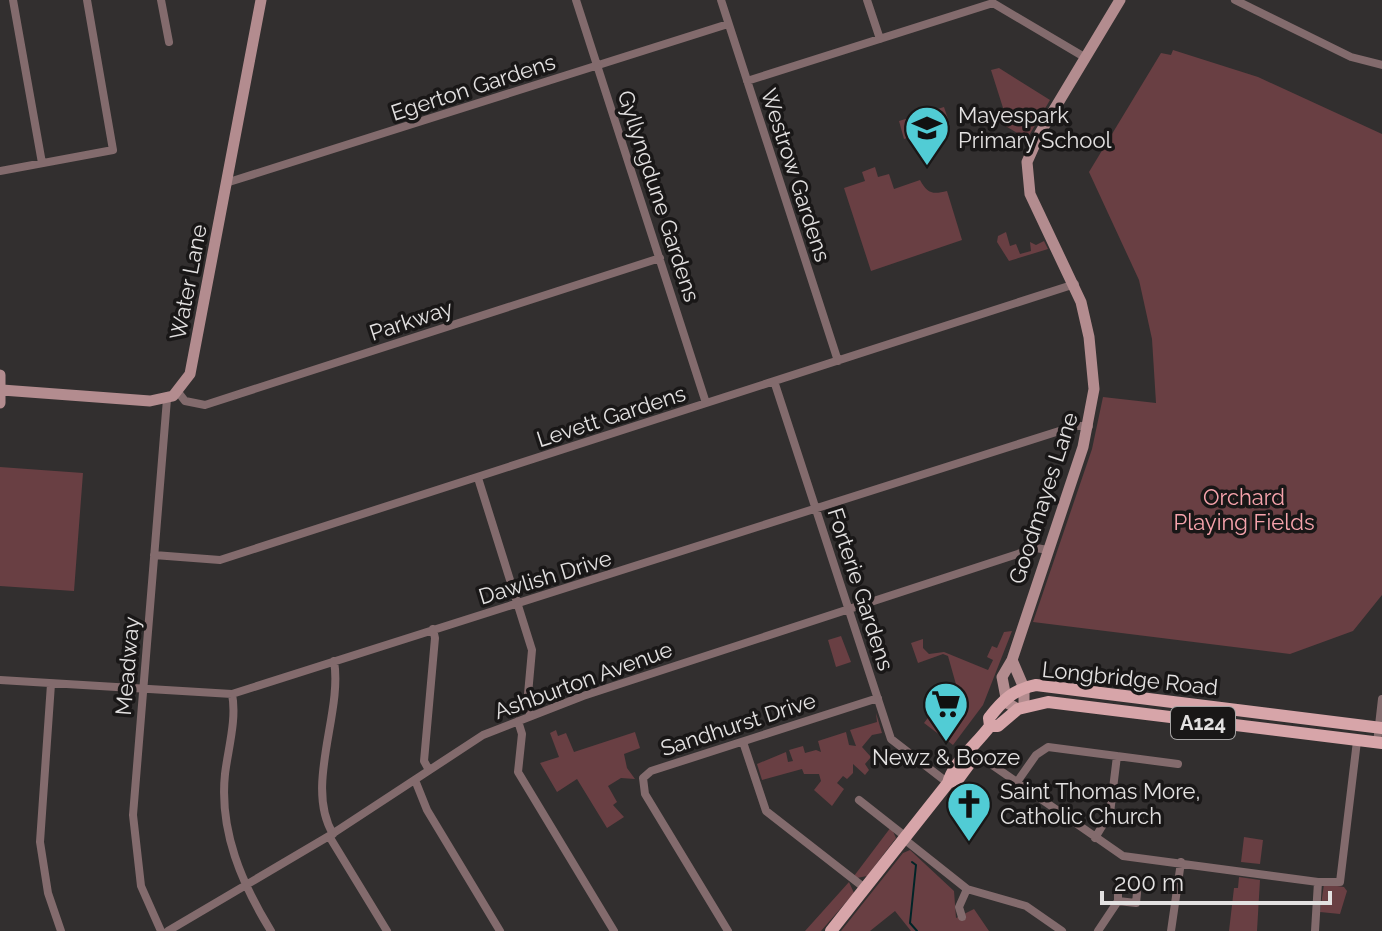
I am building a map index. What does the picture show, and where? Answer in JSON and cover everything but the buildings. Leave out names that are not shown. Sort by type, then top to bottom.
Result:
[{"type":"main road","name":"Water Lane","points":[[178,392],[190,374],[229,182],[253,31],[261,0]]},
{"type":"main road","name":"Goodmayes Lane","points":[[1005,699],[1002,677],[1012,660],[1089,426],[1093,366],[1075,284],[1030,194],[1026,173],[1033,147],[1120,0]]},
{"type":"main road","points":[[0,375],[0,403]]},
{"type":"main road","points":[[2,390],[150,401],[167,399],[178,392]]},
{"type":"main road","points":[[1005,699],[1021,708],[1024,688],[1012,660]]},
{"type":"main road","name":"Longbridge Road","points":[[831,931],[948,783],[962,756],[970,753],[990,726],[989,718],[1005,699],[1024,688],[1036,685],[1380,727]]},
{"type":"main road","points":[[1146,715],[1148,699]]},
{"type":"main road","name":"Longbridge Road","points":[[990,726],[998,726],[1021,708],[1048,702],[1073,703],[1146,715],[1380,743]]},
{"type":"street","points":[[13,0],[42,163]]},
{"type":"street","points":[[0,171],[113,150],[87,0]]},
{"type":"street","points":[[161,0],[169,42]]},
{"type":"street","name":"Gyllyngdune Gardens","points":[[576,0],[706,403]]},
{"type":"street","name":"Westrow Gardens","points":[[721,0],[838,361]]},
{"type":"street","points":[[867,0],[880,39]]},
{"type":"street","points":[[1235,0],[1351,57],[1382,65]]},
{"type":"street","points":[[747,81],[985,2],[1001,5],[1086,58]]},
{"type":"street","name":"Egerton Gardens","points":[[229,182],[728,24]]},
{"type":"street","name":"Parkway","points":[[178,392],[185,401],[205,405],[660,258]]},
{"type":"street","name":"Levett Gardens","points":[[154,555],[220,560],[1075,284]]},
{"type":"street","name":"Forterie Gardens","points":[[774,381],[893,741],[948,783]]},
{"type":"street","name":"Meadway","points":[[161,931],[141,886],[134,843],[167,399]]},
{"type":"street","name":"Dawlish Drive","points":[[0,680],[232,694],[1075,426],[1089,426]]},
{"type":"street","points":[[478,478],[532,650],[527,705],[531,716]]},
{"type":"street","name":"Ashburton Avenue","points":[[168,931],[331,835],[483,735],[849,608],[1036,548],[1048,550]]},
{"type":"street","points":[[429,770],[424,761],[435,638],[433,629]]},
{"type":"street","points":[[334,661],[324,791],[326,815],[331,835],[387,931]]},
{"type":"street","points":[[51,684],[40,842],[48,893],[61,931]]},
{"type":"street","points":[[232,694],[225,779],[227,822],[244,886],[271,931]]},
{"type":"street","name":"Sandhurst Drive","points":[[728,931],[645,794],[642,782],[651,771],[878,698]]},
{"type":"street","points":[[1380,743],[1382,699]]},
{"type":"street","points":[[518,721],[522,734],[518,772],[614,931]]},
{"type":"street","points":[[970,753],[1123,856],[1318,882],[1340,882],[1357,741]]},
{"type":"street","points":[[743,742],[768,814],[866,889]]},
{"type":"street","points":[[1017,782],[1036,755],[1048,747],[1178,764]]},
{"type":"street","points":[[1095,838],[1110,813],[1117,756]]},
{"type":"street","points":[[415,780],[427,810],[500,931]]},
{"type":"street","points":[[859,800],[967,889],[1026,906],[1062,931]]},
{"type":"street","points":[[1171,931],[1181,862]]},
{"type":"street","points":[[1315,931],[1318,882]]},
{"type":"street","points":[[962,917],[959,907],[967,889]]},
{"type":"street","points":[[1098,931],[1118,896],[1136,903],[1137,893]]},
{"type":"green space","name":"Orchard Playing Fields","points":[[1173,50],[1258,77],[1382,134],[1382,595],[1353,631],[1290,654],[1033,622],[1092,449],[1103,397],[1156,403],[1152,339],[1139,280],[1089,172],[1161,53],[1171,55]]},
{"type":"green space","points":[[999,68],[1050,100],[1027,139],[999,122],[999,113],[1004,111],[991,70]]},
{"type":"green space","points":[[944,107],[950,125],[904,139],[899,121]]},
{"type":"green space","points":[[875,167],[878,177],[889,174],[894,189],[920,180],[930,192],[947,191],[962,240],[871,271],[844,188],[865,181],[862,172]]},
{"type":"green space","points":[[1006,232],[1010,246],[1016,244],[1020,254],[1031,251],[1030,242],[1036,245],[1044,241],[1048,249],[1009,261],[997,242],[998,236]]},
{"type":"green space","points":[[0,467],[83,473],[74,591],[0,586]]},
{"type":"green space","points":[[1012,631],[983,705],[953,745],[924,723],[933,711],[928,706],[937,693],[957,688],[948,656],[943,654],[918,663],[911,643],[923,639],[923,648],[929,654],[944,652],[988,670],[993,660],[987,657],[992,646],[997,648],[1004,632]]},
{"type":"green space","points":[[841,636],[851,662],[836,667],[828,640]]},
{"type":"green space","points":[[876,713],[882,733],[872,735],[862,747],[871,757],[865,764],[869,770],[865,775],[853,764],[853,773],[847,779],[843,776],[837,783],[844,789],[832,806],[814,790],[821,781],[819,774],[804,774],[802,769],[762,780],[757,764],[786,752],[788,762],[793,761],[789,750],[803,746],[805,753],[821,752],[818,741],[846,732],[849,745],[856,746],[850,730],[877,722]]},
{"type":"green space","points":[[556,730],[558,736],[566,733],[574,752],[635,732],[640,748],[624,754],[627,768],[635,779],[621,778],[608,786],[617,802],[613,805],[624,817],[607,828],[577,779],[557,792],[540,763],[559,757],[550,733]]},
{"type":"green space","points":[[891,827],[896,838],[867,876],[854,876]]},
{"type":"green space","points":[[1244,837],[1263,840],[1260,864],[1241,862]]},
{"type":"green space","points":[[910,850],[954,891],[956,918],[974,909],[989,931],[911,931],[895,911],[870,931],[841,931],[903,853]]},
{"type":"green space","points":[[1239,877],[1260,880],[1257,931],[1229,931],[1234,888],[1238,888]]},
{"type":"green space","points":[[849,882],[854,893],[821,931],[805,931]]},
{"type":"green space","points":[[1324,884],[1344,887],[1347,891],[1340,914],[1320,912]]},
{"type":"waterway","points":[[912,862],[916,865],[910,923],[917,931]]},
{"type":"place","name":"Mayespark Primary School","points":[[927,167]]},
{"type":"place","name":"Newz & Booze","points":[[946,743]]},
{"type":"place","name":"Saint Thomas More, Catholic Church","points":[[969,843]]}]
